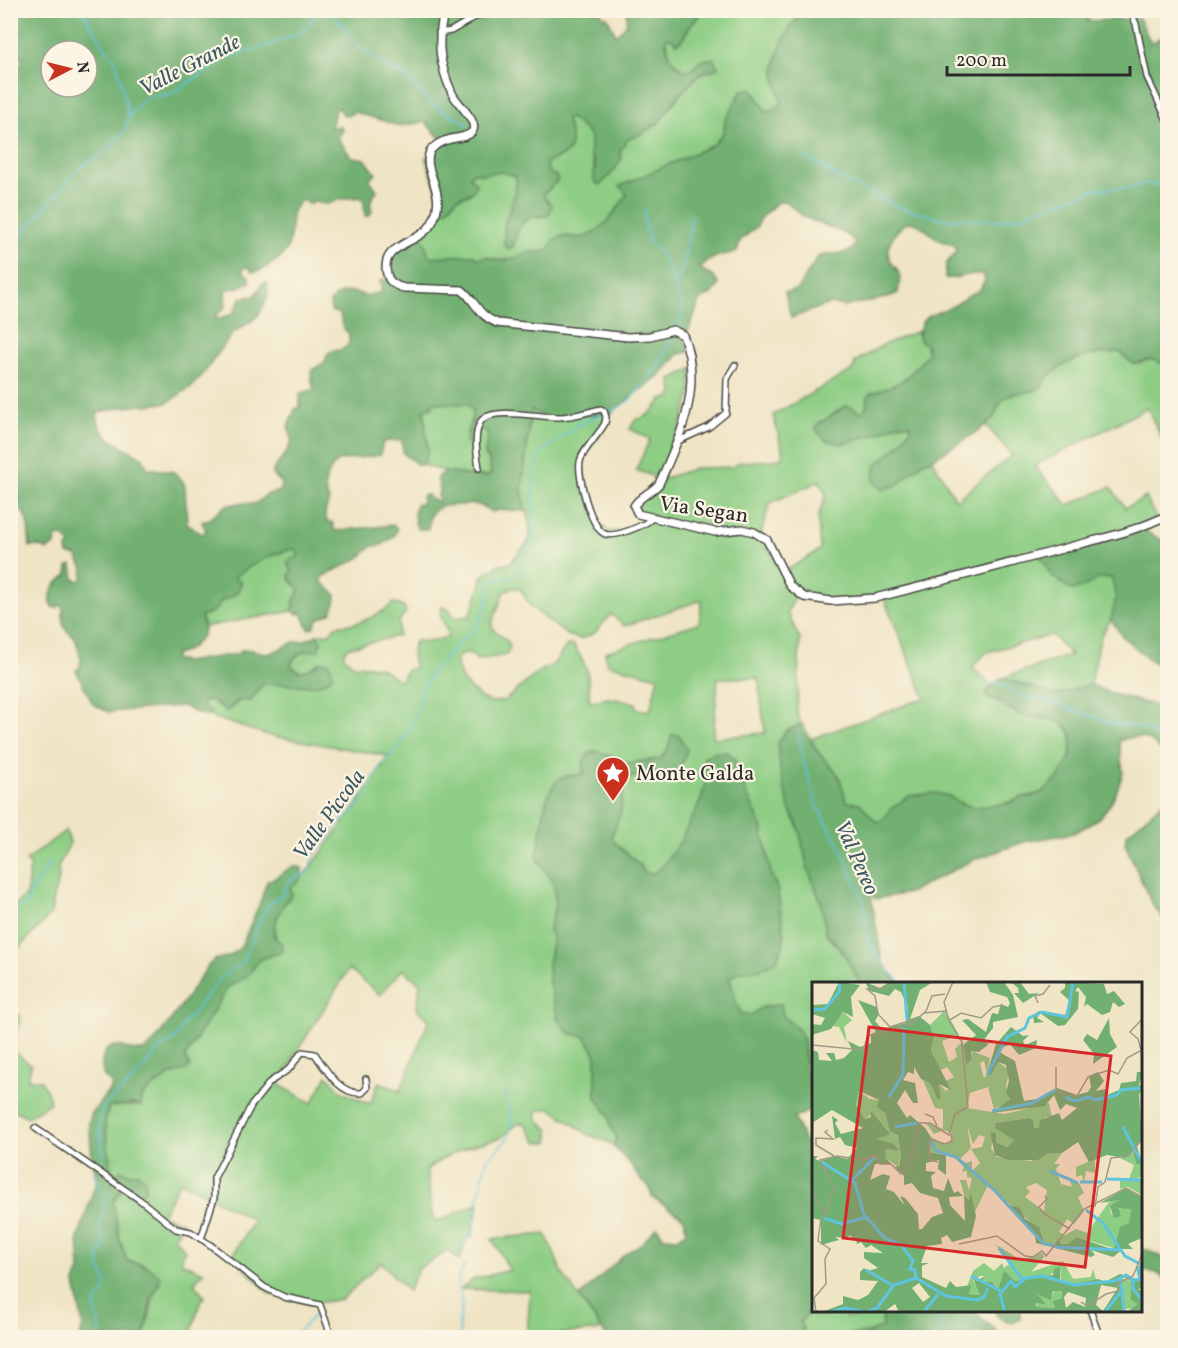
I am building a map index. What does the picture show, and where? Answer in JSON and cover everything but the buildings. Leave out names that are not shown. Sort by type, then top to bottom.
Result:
[{"type":"street","points":[[445,10],[439,33],[451,31],[487,10]]},
{"type":"street","points":[[1130,10],[1136,24],[1147,77],[1167,122]]},
{"type":"street","name":"Via Segan","points":[[439,33],[441,57],[449,86],[456,101],[473,120],[474,127],[468,135],[441,142],[430,151],[428,164],[438,193],[436,213],[431,225],[423,234],[391,252],[386,262],[387,274],[396,286],[404,288],[462,290],[483,316],[497,322],[628,337],[650,336],[672,330],[683,335],[693,375],[691,397],[659,484],[655,489],[639,498],[634,506],[638,514],[715,531],[742,529],[754,531],[767,540],[790,586],[804,597],[816,600],[850,601],[875,598],[1042,555],[1154,523],[1167,515]]},
{"type":"street","points":[[676,442],[709,427],[726,413],[727,379],[735,365]]},
{"type":"street","points":[[478,468],[477,433],[487,416],[500,414],[561,417],[601,409],[606,417],[604,423],[580,462],[583,494],[592,516],[599,529],[605,534],[647,523],[652,518]]},
{"type":"street","points":[[201,1239],[214,1198],[214,1178],[251,1106],[270,1082],[289,1069],[302,1052],[315,1054],[340,1086],[353,1094],[362,1093],[367,1088],[366,1079]]},
{"type":"street","points":[[35,1128],[140,1200],[176,1229],[191,1232],[273,1292],[284,1298],[320,1305],[332,1338]]},
{"type":"street","points":[[1089,1312],[1100,1338]]},
{"type":"green space","points":[[11,10],[478,10],[478,20],[482,20],[485,16],[481,13],[483,11],[503,14],[506,10],[600,10],[602,16],[607,17],[616,35],[626,25],[627,11],[705,11],[691,24],[681,41],[677,43],[669,37],[666,40],[667,50],[673,62],[684,71],[693,69],[699,61],[713,58],[718,68],[700,74],[681,93],[658,123],[628,139],[620,151],[621,160],[600,185],[594,179],[595,164],[590,154],[590,137],[575,121],[570,118],[566,119],[571,146],[562,156],[546,163],[548,172],[556,176],[557,181],[544,194],[545,199],[552,205],[549,215],[529,217],[525,220],[519,228],[513,247],[508,248],[504,245],[504,234],[515,194],[516,176],[501,172],[482,174],[473,172],[470,176],[476,183],[473,190],[457,198],[447,210],[437,211],[438,195],[426,158],[442,140],[425,122],[399,126],[355,112],[347,116],[342,114],[340,108],[335,110],[331,128],[340,126],[343,130],[338,138],[351,157],[365,159],[376,174],[369,179],[377,190],[370,202],[372,211],[369,216],[365,216],[364,202],[361,197],[341,199],[327,204],[314,202],[309,204],[302,200],[294,210],[289,243],[284,254],[259,271],[252,272],[250,268],[245,267],[242,271],[249,277],[250,282],[225,292],[225,306],[215,315],[216,319],[233,314],[241,298],[255,296],[262,284],[267,282],[268,296],[260,313],[233,333],[201,377],[191,387],[167,403],[123,407],[99,412],[97,416],[103,431],[122,446],[143,458],[147,468],[175,472],[184,483],[187,523],[202,534],[206,531],[202,522],[211,518],[225,506],[240,503],[255,504],[266,495],[280,491],[281,482],[274,476],[273,471],[290,445],[291,434],[288,427],[295,409],[300,407],[300,393],[314,390],[312,370],[324,363],[328,354],[342,350],[349,344],[349,334],[343,328],[340,314],[331,311],[330,302],[334,298],[346,292],[365,296],[382,292],[380,281],[389,278],[385,263],[391,253],[421,236],[430,257],[474,255],[477,258],[487,257],[501,261],[524,253],[548,251],[558,237],[583,237],[597,230],[609,220],[627,194],[620,186],[713,145],[724,132],[725,121],[742,90],[752,89],[767,112],[782,105],[776,80],[776,64],[784,39],[803,11],[1090,11],[1087,21],[1139,18],[1151,43],[1167,34],[1167,364],[1151,360],[1133,364],[1120,352],[1101,353],[1075,360],[1049,375],[1040,388],[1009,395],[999,405],[990,422],[932,459],[923,462],[897,485],[882,490],[873,481],[876,465],[904,438],[911,428],[910,424],[898,424],[873,435],[840,444],[826,440],[816,430],[816,426],[846,406],[860,413],[863,412],[870,393],[904,380],[928,353],[926,345],[920,340],[921,324],[931,315],[979,291],[985,280],[983,274],[945,278],[946,264],[956,252],[955,245],[940,240],[920,226],[908,222],[895,234],[888,250],[891,262],[900,276],[898,293],[886,298],[846,306],[829,304],[791,318],[785,292],[797,290],[818,257],[849,251],[853,249],[855,242],[846,234],[804,217],[785,201],[778,202],[740,241],[737,252],[712,259],[700,269],[713,276],[719,285],[713,293],[700,300],[685,339],[689,352],[679,354],[661,374],[611,413],[550,418],[531,410],[522,490],[525,511],[492,512],[475,504],[441,506],[430,515],[428,529],[418,529],[414,511],[416,505],[421,504],[423,495],[428,495],[439,502],[440,491],[437,477],[445,472],[483,477],[491,473],[489,459],[485,456],[488,436],[486,429],[477,431],[470,444],[466,443],[472,417],[471,408],[467,404],[433,403],[430,405],[433,408],[424,409],[428,451],[423,465],[418,465],[403,453],[402,440],[383,442],[380,455],[337,461],[328,475],[325,489],[329,500],[325,513],[327,522],[332,522],[335,531],[394,525],[397,529],[394,537],[382,545],[372,546],[358,559],[322,577],[322,582],[336,595],[331,613],[318,619],[314,627],[309,629],[301,612],[297,614],[293,611],[294,601],[300,589],[290,580],[289,575],[292,571],[287,563],[298,557],[298,552],[294,549],[285,551],[249,567],[235,577],[237,581],[242,581],[237,592],[222,600],[214,611],[201,617],[204,627],[198,641],[189,649],[175,655],[175,660],[185,662],[238,654],[241,650],[269,654],[294,642],[304,641],[317,635],[321,642],[318,651],[298,654],[291,665],[294,669],[301,671],[320,662],[328,662],[333,675],[317,685],[262,685],[251,701],[237,701],[227,711],[211,700],[206,700],[203,708],[211,712],[209,716],[196,713],[183,706],[108,712],[93,704],[76,670],[80,668],[81,659],[75,638],[67,631],[63,623],[63,608],[60,604],[57,608],[52,607],[51,602],[53,588],[67,576],[68,566],[72,565],[74,579],[79,581],[83,578],[83,569],[77,556],[68,554],[67,549],[70,545],[65,537],[56,536],[55,545],[47,550],[39,546],[30,547],[27,521],[19,507],[11,464],[10,74],[20,66],[22,60],[21,58],[11,59],[11,42],[17,39],[21,29],[18,25],[11,24]]},
{"type":"green space","points":[[705,11],[803,11],[784,39],[776,64],[776,80],[782,105],[767,112],[752,89],[742,90],[725,121],[724,132],[713,145],[621,186],[627,194],[619,207],[609,220],[591,234],[584,237],[558,237],[548,251],[524,253],[501,261],[487,257],[477,258],[473,255],[429,257],[421,236],[437,211],[450,207],[457,199],[473,191],[476,183],[470,176],[473,172],[482,174],[501,172],[516,176],[514,199],[505,221],[514,243],[522,224],[530,218],[540,217],[549,201],[545,199],[544,194],[557,180],[556,176],[548,173],[546,163],[566,154],[571,146],[566,119],[570,117],[576,121],[589,136],[594,166],[593,174],[621,160],[620,151],[623,144],[658,123],[681,93],[700,74],[703,60],[699,61],[693,69],[684,71],[672,63],[666,40],[669,37],[674,39],[684,37],[691,24]]},
{"type":"green space","points":[[918,331],[920,340],[926,345],[928,353],[908,376],[868,396],[863,412],[839,409],[828,419],[819,422],[840,444],[873,435],[898,424],[910,424],[911,428],[904,438],[876,465],[916,468],[932,459],[956,500],[1012,455],[986,425],[1001,402],[1008,396],[1039,388],[1058,368],[1074,360],[1101,353],[1120,352],[1133,364],[1155,360],[1167,364],[1167,449],[1147,408],[1034,466],[1068,505],[1111,487],[1125,508],[1146,497],[1157,521],[1048,571],[1059,581],[1077,590],[1098,577],[1112,578],[1114,582],[1116,598],[1114,609],[1101,636],[1089,685],[1057,695],[1002,678],[1071,655],[1052,635],[987,652],[972,667],[992,686],[986,692],[1004,706],[1025,716],[1056,720],[1066,727],[1071,734],[1072,745],[1070,756],[1060,775],[1040,793],[1002,804],[974,807],[949,796],[891,809],[882,822],[875,821],[847,802],[838,775],[817,751],[811,739],[925,698],[883,596],[841,602],[798,593],[787,612],[800,639],[797,713],[801,724],[786,731],[789,808],[798,825],[808,869],[821,902],[826,933],[849,961],[860,982],[812,982],[812,1060],[805,1063],[805,1046],[799,1031],[783,1016],[781,1004],[761,1008],[751,1015],[741,1014],[728,977],[741,971],[762,969],[784,932],[777,888],[771,874],[762,827],[738,775],[735,760],[704,758],[707,779],[701,800],[680,842],[662,867],[653,874],[646,873],[611,838],[619,815],[625,784],[627,778],[679,771],[687,750],[679,735],[660,759],[629,763],[596,751],[591,752],[584,773],[577,777],[566,776],[537,855],[552,881],[555,893],[555,906],[549,930],[553,938],[548,964],[549,983],[558,1019],[569,1033],[586,1037],[596,1056],[596,1097],[609,1116],[610,1125],[617,1138],[613,1146],[589,1135],[550,1108],[536,1111],[538,1120],[549,1130],[549,1142],[537,1142],[525,1123],[519,1123],[500,1138],[470,1146],[444,1158],[427,1169],[432,1212],[436,1222],[479,1203],[472,1237],[467,1238],[459,1260],[448,1251],[419,1268],[408,1291],[381,1262],[342,1299],[310,1304],[270,1294],[232,1256],[254,1220],[180,1181],[162,1215],[183,1223],[174,1238],[185,1250],[181,1262],[203,1272],[194,1283],[205,1297],[201,1299],[190,1337],[143,1337],[160,1283],[146,1265],[127,1261],[120,1241],[113,1202],[123,1186],[138,1173],[115,1175],[111,1171],[105,1120],[109,1106],[141,1106],[141,1097],[156,1084],[190,1067],[185,1058],[228,987],[247,976],[260,959],[282,952],[275,935],[275,921],[292,894],[290,888],[311,867],[357,805],[388,756],[267,735],[209,716],[211,712],[202,708],[203,703],[211,700],[218,706],[231,709],[262,685],[279,683],[312,685],[329,679],[320,662],[301,671],[294,669],[291,665],[299,654],[321,642],[317,635],[330,633],[335,626],[366,620],[394,603],[404,607],[406,612],[399,621],[398,636],[350,647],[344,651],[344,657],[354,665],[380,667],[400,681],[407,670],[414,668],[412,651],[416,641],[430,642],[448,637],[441,615],[442,607],[450,610],[455,618],[469,616],[482,577],[495,569],[497,565],[511,563],[528,542],[530,533],[528,512],[525,511],[522,490],[531,410],[550,418],[611,413],[582,464],[586,489],[596,519],[608,531],[622,532],[650,520],[635,507],[661,479],[636,470],[650,439],[630,429],[635,420],[650,413],[662,399],[670,398],[673,393],[671,379],[692,369],[691,394],[662,479],[696,468],[733,467],[740,462],[776,460],[784,455],[773,415],[853,370],[855,362],[883,345]],"holes":[[[820,481],[826,495],[818,517],[820,550],[782,573],[761,533],[770,503]],[[512,588],[521,589],[530,606],[567,635],[581,639],[595,633],[611,614],[624,626],[702,600],[699,623],[605,652],[607,664],[658,677],[650,711],[636,709],[636,703],[609,698],[590,702],[587,672],[574,645],[567,645],[554,664],[539,672],[504,701],[490,702],[481,698],[463,682],[455,660],[464,653],[471,654],[477,660],[506,655],[510,647],[508,642],[493,629],[492,623],[504,592]],[[718,678],[758,678],[765,733],[713,738]],[[349,969],[380,995],[403,969],[420,984],[417,1009],[429,1020],[400,1091],[379,1082],[370,1104],[342,1092],[327,1075],[312,1103],[279,1085],[296,1053]]]},
{"type":"green space","points":[[433,403],[467,404],[474,410],[467,433],[470,444],[477,431],[486,428],[488,438],[485,455],[488,458],[491,473],[488,476],[454,474],[423,465],[428,451],[424,408]]},
{"type":"green space","points":[[1140,528],[1167,543],[1167,669],[1150,660],[1123,637],[1111,620],[1116,598],[1112,578],[1095,580],[1082,588],[1071,590],[1052,576],[1040,556]]},
{"type":"green space","points":[[294,549],[298,552],[299,557],[295,559],[292,571],[294,583],[300,589],[294,601],[293,611],[204,627],[201,617],[214,611],[222,600],[237,592],[241,581],[237,582],[234,578],[253,562]]},
{"type":"green space","points":[[1001,678],[1057,695],[1090,684],[1117,695],[1165,708],[1167,710],[1167,759],[1157,746],[1147,739],[1135,737],[1119,741],[1123,773],[1117,790],[1101,816],[1089,825],[1073,833],[1024,842],[973,860],[909,893],[875,899],[870,890],[882,961],[900,982],[859,982],[840,947],[826,933],[821,902],[808,869],[798,825],[789,808],[780,769],[778,742],[786,731],[802,724],[817,751],[838,775],[847,802],[860,803],[875,821],[882,821],[891,809],[909,796],[936,793],[974,807],[1010,803],[1021,797],[1042,792],[1059,778],[1071,756],[1070,731],[1060,722],[1047,718],[1023,716],[1002,702],[987,697],[986,692]]},
{"type":"green space","points":[[672,734],[679,735],[687,750],[679,772],[627,778],[623,786],[621,811],[611,838],[646,873],[653,874],[662,867],[680,842],[701,800],[707,779],[704,758],[712,753],[728,752],[735,760],[738,775],[762,827],[771,874],[777,888],[784,932],[783,946],[776,961],[762,969],[741,971],[729,978],[741,1014],[751,1015],[761,1008],[781,1004],[783,1016],[799,1030],[804,1040],[805,1071],[812,1083],[812,1109],[794,1118],[812,1153],[812,1309],[800,1322],[806,1337],[607,1337],[579,1297],[625,1254],[641,1244],[657,1227],[664,1237],[677,1238],[686,1232],[684,1218],[652,1197],[649,1186],[642,1181],[613,1146],[617,1138],[610,1125],[609,1116],[596,1097],[596,1056],[586,1037],[569,1033],[558,1019],[549,983],[548,964],[553,939],[549,930],[555,906],[555,893],[552,881],[537,855],[543,816],[548,796],[557,781],[563,777],[584,773],[584,762],[589,754],[596,751],[629,763],[660,759],[667,750]]},
{"type":"green space","points":[[1167,799],[1167,923],[1152,904],[1125,844],[1127,834]]},
{"type":"green space","points":[[66,830],[70,843],[58,867],[59,879],[53,897],[51,914],[11,956],[11,908],[26,893],[31,865],[26,861]]},
{"type":"green space","points":[[293,866],[302,868],[301,879],[290,888],[292,894],[279,914],[274,930],[274,937],[282,944],[282,952],[260,959],[247,976],[228,987],[185,1057],[190,1067],[169,1076],[151,1088],[141,1097],[141,1106],[134,1104],[109,1107],[105,1120],[111,1171],[115,1175],[121,1170],[129,1174],[138,1173],[145,1179],[145,1190],[137,1200],[123,1187],[113,1202],[120,1241],[127,1261],[141,1264],[160,1276],[160,1279],[151,1299],[147,1327],[143,1337],[80,1337],[83,1326],[75,1283],[80,1270],[78,1238],[97,1179],[92,1158],[89,1122],[92,1113],[112,1084],[105,1078],[103,1072],[104,1054],[111,1047],[143,1051],[153,1044],[208,966],[214,960],[230,956],[241,947],[267,881]]},
{"type":"green space","points":[[10,1005],[21,1017],[15,1041],[15,1052],[31,1065],[28,1079],[41,1080],[50,1103],[28,1117],[11,1109]]},
{"type":"green space","points":[[546,1234],[562,1273],[602,1330],[527,1337],[530,1291],[461,1289],[474,1279],[510,1270],[492,1239]]},
{"type":"green space","points":[[1142,1249],[1151,1251],[1162,1258],[1167,1256],[1167,1281],[1157,1273],[1142,1270]]},
{"type":"green space","points":[[812,1309],[812,1312],[845,1312],[846,1318],[861,1316],[859,1312],[883,1312],[882,1327],[856,1335],[806,1337],[800,1322]]},
{"type":"green space","points":[[883,1312],[977,1312],[997,1331],[997,1336],[992,1337],[979,1332],[975,1335],[976,1338],[841,1337],[872,1332],[882,1327]]},
{"type":"green space","points":[[995,1312],[1020,1312],[1020,1319],[1012,1323],[999,1318]]},
{"type":"waterway","points":[[82,10],[116,61],[129,117]]},
{"type":"waterway","name":"Valle Grande","points":[[10,280],[14,275],[16,248],[24,231],[78,169],[112,146],[124,131],[129,117],[142,101],[150,97],[171,94],[228,57],[296,35],[307,27],[320,10]]},
{"type":"waterway","points":[[333,10],[338,21],[350,32],[361,49],[389,69],[403,75],[433,105],[469,125]]},
{"type":"waterway","points":[[803,155],[839,178],[902,208],[943,219],[1001,220],[1024,215],[1095,189],[1129,188],[1145,183],[1168,186]]},
{"type":"waterway","name":"Valle Piccola","points":[[645,209],[644,220],[648,239],[666,263],[682,307],[677,328]]},
{"type":"waterway","points":[[676,283],[683,267],[692,215]]},
{"type":"waterway","name":"Valle Piccola","points":[[607,412],[618,408],[638,392],[663,357],[674,335]]},
{"type":"waterway","name":"Valle Piccola","points":[[97,1168],[103,1156],[99,1126],[103,1107],[128,1085],[160,1049],[176,1038],[185,1022],[218,980],[242,963],[263,914],[271,902],[285,893],[287,884],[295,877],[308,873],[316,851],[330,837],[340,821],[345,820],[360,804],[381,765],[398,747],[412,724],[422,689],[432,673],[455,646],[476,629],[489,599],[489,588],[494,579],[514,576],[522,564],[535,526],[534,492],[538,460],[542,452],[576,426],[601,414]]},
{"type":"waterway","points":[[993,681],[1029,698],[1048,700],[1109,723],[1141,728],[1168,742]]},
{"type":"waterway","name":"Val Pereo","points":[[799,734],[802,756],[817,806],[838,842],[865,905],[865,925],[869,944],[901,982]]},
{"type":"waterway","points":[[10,920],[20,907],[27,904],[29,895],[50,862]]},
{"type":"waterway","points":[[462,1255],[475,1222],[475,1206],[487,1159],[509,1135],[511,1122],[506,1090]]},
{"type":"waterway","name":"Valle Piccola","points":[[94,1172],[97,1185],[106,1202],[100,1222],[105,1245],[98,1261],[106,1283],[104,1292],[94,1304],[102,1338]]},
{"type":"waterway","points":[[460,1338],[459,1323],[462,1306],[458,1280],[465,1264]]},
{"type":"waterway","points":[[293,1338],[319,1310]]},
{"type":"waterway","name":"Val Pereo","points":[[940,1312],[942,1338]]},
{"type":"place","name":"Monte Galda","points":[[613,802]]}]
